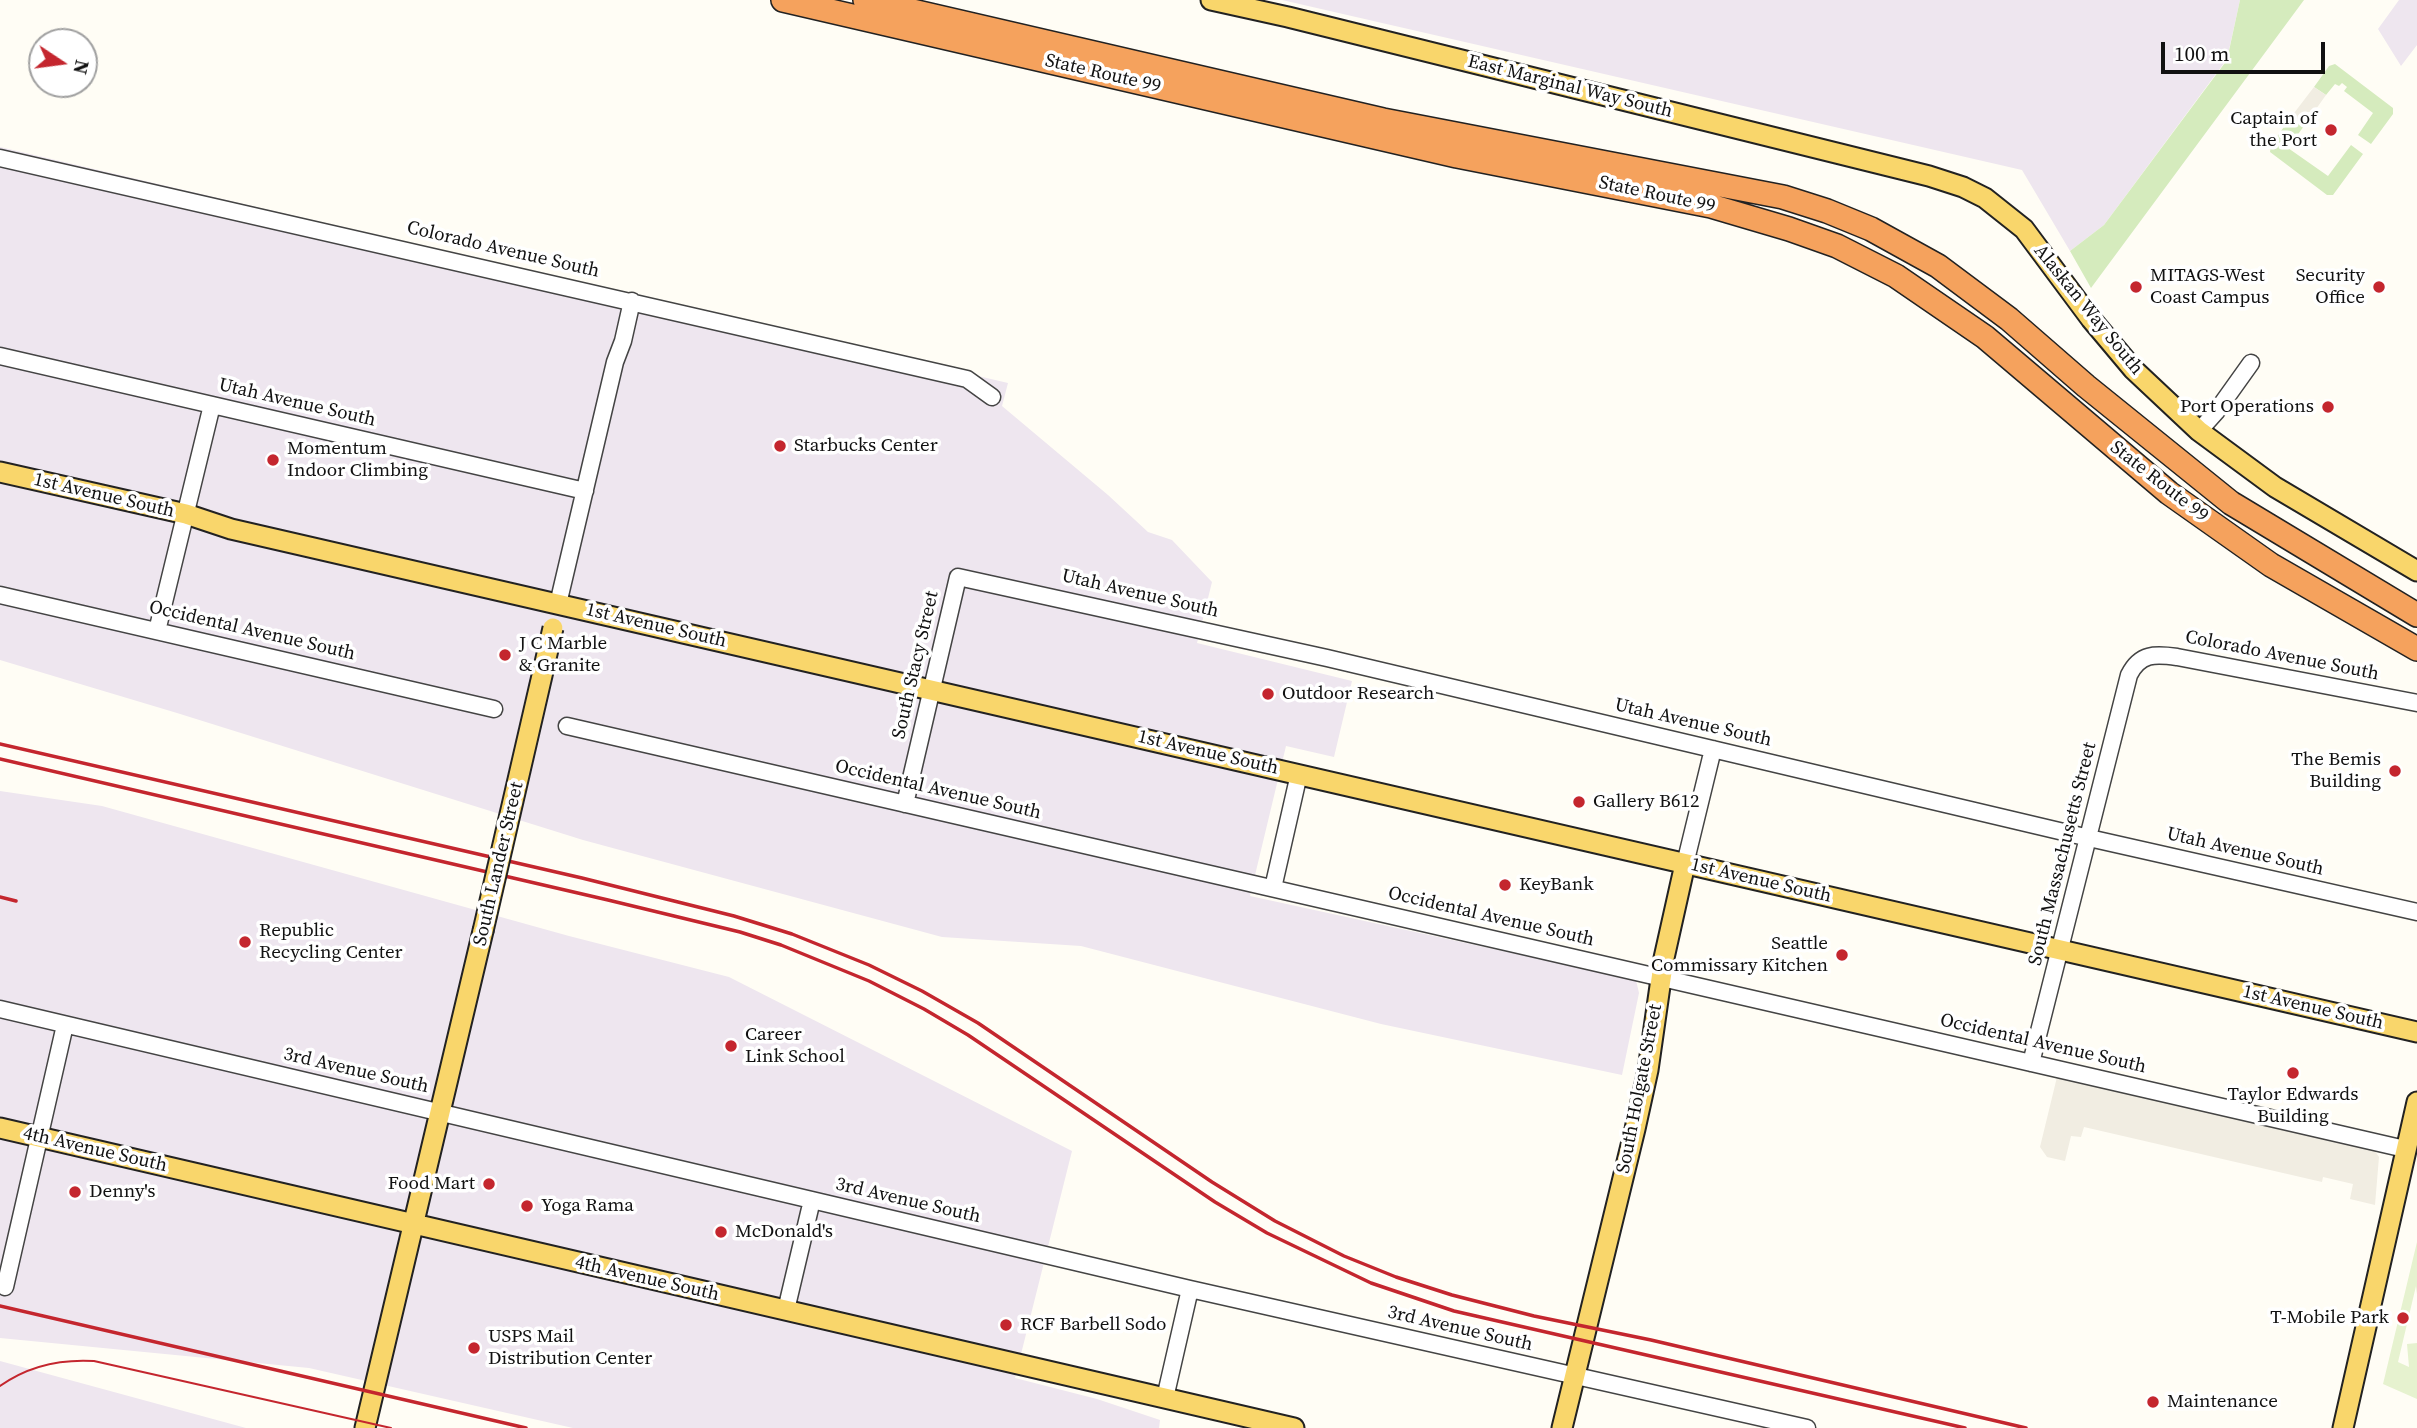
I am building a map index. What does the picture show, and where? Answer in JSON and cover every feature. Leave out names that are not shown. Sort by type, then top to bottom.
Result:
[{"type":"highway","name":"State Route 99","points":[[783,0],[1457,156],[1712,206],[1837,246],[1896,276],[1985,337],[2169,493],[2253,552],[2417,649]]},
{"type":"highway","name":"State Route 99","points":[[865,0],[1383,120],[1783,197],[1827,211],[1871,229],[1928,260],[2008,319],[2231,503],[2417,615]]},
{"type":"main road","name":"East Marginal Way South","points":[[1211,0],[1929,176]]},
{"type":"main road","name":"Alaskan Way South","points":[[1929,176],[1963,187],[1985,198],[2024,229],[2091,319],[2133,369],[2199,431],[2275,487],[2417,571]]},
{"type":"main road","name":"1st Avenue South","points":[[0,472],[186,514],[242,531],[2417,1032]]},
{"type":"main road","name":"South Lander Street","points":[[365,1428],[558,604]]},
{"type":"main road","name":"South Holgate Street","points":[[1562,1428],[1648,1070],[1661,978],[1685,864]]},
{"type":"main road","points":[[2343,1428],[2417,1102]]},
{"type":"main road","name":"4th Avenue South","points":[[0,1128],[1294,1428]]},
{"type":"street","name":"Colorado Avenue South","points":[[0,158],[967,379],[992,397]]},
{"type":"street","name":"South Lander Street","points":[[558,604],[632,301]]},
{"type":"street","name":"Utah Avenue South","points":[[0,356],[585,491]]},
{"type":"street","points":[[2199,431],[2251,363]]},
{"type":"street","points":[[157,631],[212,405]]},
{"type":"street","name":"Utah Avenue South","points":[[958,577],[1327,658],[2089,838],[2417,912]]},
{"type":"street","name":"South Stacy Street","points":[[905,804],[958,577]]},
{"type":"street","name":"Occidental Avenue South","points":[[0,595],[494,709]]},
{"type":"street","name":"Colorado Avenue South","points":[[2140,659],[2147,655],[2177,657],[2417,703]]},
{"type":"street","name":"South Massachusetts Street","points":[[2031,1063],[2129,675],[2140,659]]},
{"type":"street","name":"Occidental Avenue South","points":[[567,726],[2405,1149]]},
{"type":"street","name":"South Holgate Street","points":[[1685,864],[1713,749]]},
{"type":"street","points":[[1273,888],[1299,774]]},
{"type":"street","name":"3rd Avenue South","points":[[0,1009],[1190,1289],[1807,1428]]},
{"type":"street","points":[[5,1287],[65,1025]]},
{"type":"street","points":[[786,1310],[812,1200]]},
{"type":"street","points":[[1165,1398],[1190,1289]]},
{"type":"shaded area","points":[[1282,0],[2240,0],[2227,59],[2104,225],[2070,251],[2022,170]]},
{"type":"shaded area","points":[[2399,0],[2417,0],[2417,45],[2401,66],[2378,29]]},
{"type":"shaded area","points":[[2314,87],[2326,95],[2304,126],[2291,117]]},
{"type":"shaded area","points":[[0,147],[1008,383],[1002,406],[1148,532],[1172,540],[1212,582],[1197,643],[1352,681],[1334,757],[1286,746],[1250,896],[1636,980],[1639,993],[1622,1075],[1381,1024],[1081,946],[942,937],[583,840],[0,660]]},
{"type":"shaded area","points":[[0,791],[102,806],[569,936],[729,977],[1072,1151],[1015,1378],[1097,1399],[1160,1420],[1159,1428],[573,1428],[309,1368],[0,1338]]},
{"type":"shaded area","points":[[2057,1077],[2375,1151],[2379,1157],[2375,1205],[2350,1199],[2353,1184],[2323,1177],[2322,1182],[2084,1127],[2081,1137],[2071,1136],[2065,1161],[2047,1157],[2040,1147]]},
{"type":"shaded area","points":[[0,1361],[246,1428],[0,1428]]},
{"type":"green space","points":[[2240,0],[2304,0],[2091,288],[2070,251],[2104,225],[2227,60]]},
{"type":"green space","points":[[2335,64],[2393,108],[2393,114],[2371,144],[2358,135],[2373,113],[2344,91],[2347,87],[2342,83],[2339,86],[2335,84],[2326,95],[2314,87],[2329,66]]},
{"type":"green space","points":[[2291,117],[2304,126],[2288,148],[2328,176],[2351,145],[2363,154],[2333,195],[2327,195],[2270,152],[2271,145]]},
{"type":"green space","name":"T-Mobile Park","points":[[2417,1242],[2417,1294],[2416,1286],[2398,1362],[2409,1367],[2407,1344],[2417,1343],[2417,1399],[2383,1384]]},
{"type":"tram line","points":[[0,1386],[22,1373],[45,1365],[94,1361],[391,1428]]},
{"type":"railway","points":[[0,744],[582,878],[734,916],[792,934],[869,965],[922,991],[978,1023],[1212,1182],[1275,1221],[1344,1256],[1396,1277],[1534,1316],[1651,1340],[2026,1428]]},
{"type":"railway","points":[[0,759],[608,900],[740,932],[781,945],[869,981],[924,1009],[968,1035],[1215,1202],[1267,1233],[1371,1283],[1454,1311],[1965,1428]]},
{"type":"railway","points":[[0,897],[16,901]]},
{"type":"railway","points":[[0,1306],[526,1428]]},
{"type":"place","name":"Captain of the Port","points":[[2331,130]]},
{"type":"place","name":"MITAGS-West Coast Campus","points":[[2136,287]]},
{"type":"place","name":"Security Office","points":[[2379,287]]},
{"type":"place","name":"Port Operations","points":[[2328,407]]},
{"type":"place","name":"Starbucks Center","points":[[780,446]]},
{"type":"place","name":"Momentum Indoor Climbing","points":[[273,460]]},
{"type":"place","name":"J C Marble & Granite","points":[[505,655]]},
{"type":"place","name":"Outdoor Research","points":[[1268,694]]},
{"type":"place","name":"The Bemis Building","points":[[2395,771]]},
{"type":"place","name":"Gallery B612","points":[[1579,802]]},
{"type":"place","name":"KeyBank","points":[[1505,885]]},
{"type":"place","name":"Republic Recycling Center","points":[[245,942]]},
{"type":"place","name":"Seattle Commissary Kitchen","points":[[1842,955]]},
{"type":"place","name":"Career Link School","points":[[731,1046]]},
{"type":"place","name":"Taylor Edwards Building","points":[[2293,1073]]},
{"type":"place","name":"Food Mart","points":[[489,1184]]},
{"type":"place","name":"Denny's","points":[[75,1192]]},
{"type":"place","name":"Yoga Rama","points":[[527,1206]]},
{"type":"place","name":"McDonald's","points":[[721,1232]]},
{"type":"place","name":"T-Mobile Park","points":[[2403,1318]]},
{"type":"place","name":"RCF Barbell Sodo","points":[[1006,1325]]},
{"type":"place","name":"USPS Mail Distribution Center","points":[[474,1348]]},
{"type":"place","name":"Maintenance","points":[[2153,1402]]}]
